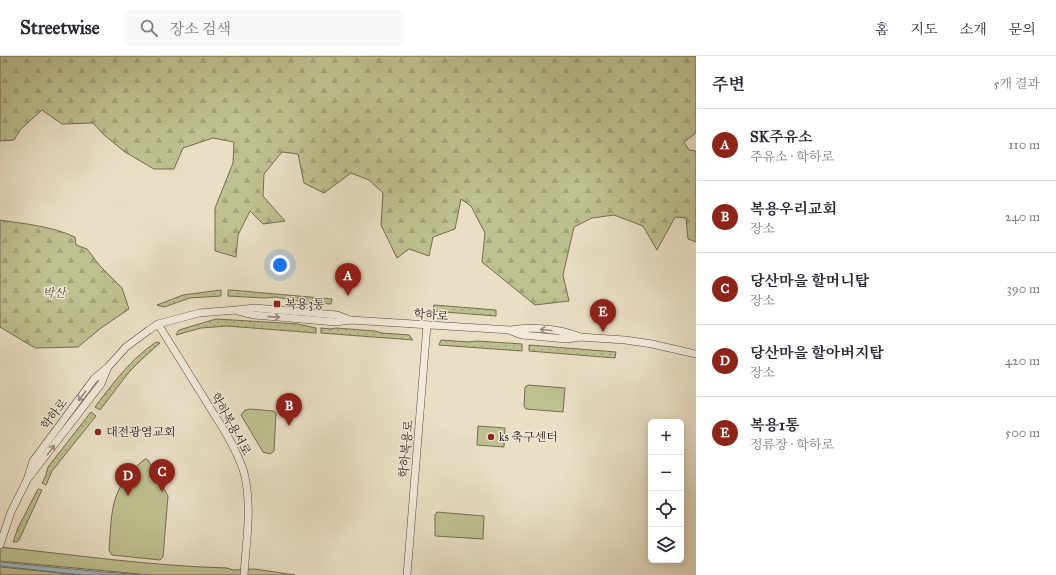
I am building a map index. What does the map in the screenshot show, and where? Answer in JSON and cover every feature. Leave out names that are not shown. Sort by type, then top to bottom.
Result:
[{"type":"street","name":"학하로","points":[[0,545],[11,512],[27,480],[101,384],[108,367],[116,357],[136,338],[158,324],[198,313],[255,308],[337,314],[350,320],[427,326],[511,330],[522,335],[567,339],[580,337],[652,344],[696,354]]},
{"type":"street","name":"학하복용서로","points":[[158,324],[227,435],[245,475],[248,503],[244,573]]},
{"type":"street","name":"학하복용로","points":[[407,575],[427,326]]},
{"type":"green space","points":[[0,56],[696,56],[696,133],[684,142],[689,150],[696,151],[696,242],[688,239],[686,218],[675,217],[657,250],[643,226],[614,215],[592,218],[574,227],[563,275],[569,301],[535,305],[482,262],[485,233],[471,206],[461,199],[455,229],[433,237],[429,256],[409,249],[397,258],[381,225],[383,193],[369,180],[351,173],[324,193],[304,183],[298,154],[282,152],[264,174],[263,196],[285,221],[263,224],[250,211],[238,235],[236,257],[215,251],[215,208],[233,163],[234,142],[213,138],[183,148],[174,169],[154,169],[125,152],[104,135],[93,123],[62,124],[42,110],[21,129],[14,140],[0,141]]},
{"type":"green space","name":"박산","points":[[0,220],[47,228],[75,237],[76,245],[87,249],[100,266],[122,288],[129,309],[101,328],[78,347],[35,348],[0,327]]},
{"type":"green space","points":[[221,290],[221,296],[190,298],[164,307],[157,305],[183,295]]},
{"type":"green space","points":[[228,290],[332,299],[331,304],[304,302],[276,297],[265,298],[228,296]]},
{"type":"green space","points":[[434,305],[496,310],[496,316],[432,311]]},
{"type":"green space","points":[[216,319],[298,324],[316,328],[316,333],[227,326],[201,328],[176,335],[179,330]]},
{"type":"green space","points":[[321,328],[375,331],[409,335],[413,340],[321,333]]},
{"type":"green space","points":[[441,340],[522,344],[522,351],[439,345]]},
{"type":"green space","points":[[156,342],[160,343],[129,372],[100,410],[95,407],[130,364]]},
{"type":"green space","points":[[529,345],[616,352],[615,358],[529,351]]},
{"type":"green space","points":[[528,385],[565,388],[563,412],[526,409],[524,406],[525,387]]},
{"type":"green space","points":[[245,410],[273,411],[276,413],[274,451],[270,454],[263,452],[241,415]]},
{"type":"green space","points":[[91,412],[96,416],[52,471],[46,485],[42,483],[48,467]]},
{"type":"green space","name":"ks 축구센터","points":[[478,426],[505,428],[504,447],[477,445]]},
{"type":"green space","points":[[145,459],[148,460],[168,496],[163,557],[160,560],[112,555],[109,550],[112,511],[119,489],[125,479]]},
{"type":"green space","points":[[38,489],[42,490],[19,540],[17,542],[13,542],[18,528]]},
{"type":"green space","points":[[437,512],[484,516],[483,539],[435,536],[435,515]]},
{"type":"green space","points":[[0,547],[142,563],[227,568],[233,570],[255,569],[295,575],[150,575],[0,561]]},
{"type":"green space","points":[[0,567],[80,575],[0,575]]},
{"type":"water","points":[[0,562],[148,575],[82,575],[0,566]]},
{"type":"place","name":"SK주유소","points":[[348,296]]},
{"type":"place","name":"복용3통","points":[[277,304]]},
{"type":"place","name":"복용1통","points":[[603,332]]},
{"type":"place","name":"복용우리교회","points":[[289,426]]},
{"type":"place","name":"대전광염교회","points":[[98,432]]},
{"type":"place","name":"ks 축구센터","points":[[491,437]]},
{"type":"place","name":"당산마을 할머니탑","points":[[162,492]]},
{"type":"place","name":"당산마을 할아버지탑","points":[[128,496]]}]
